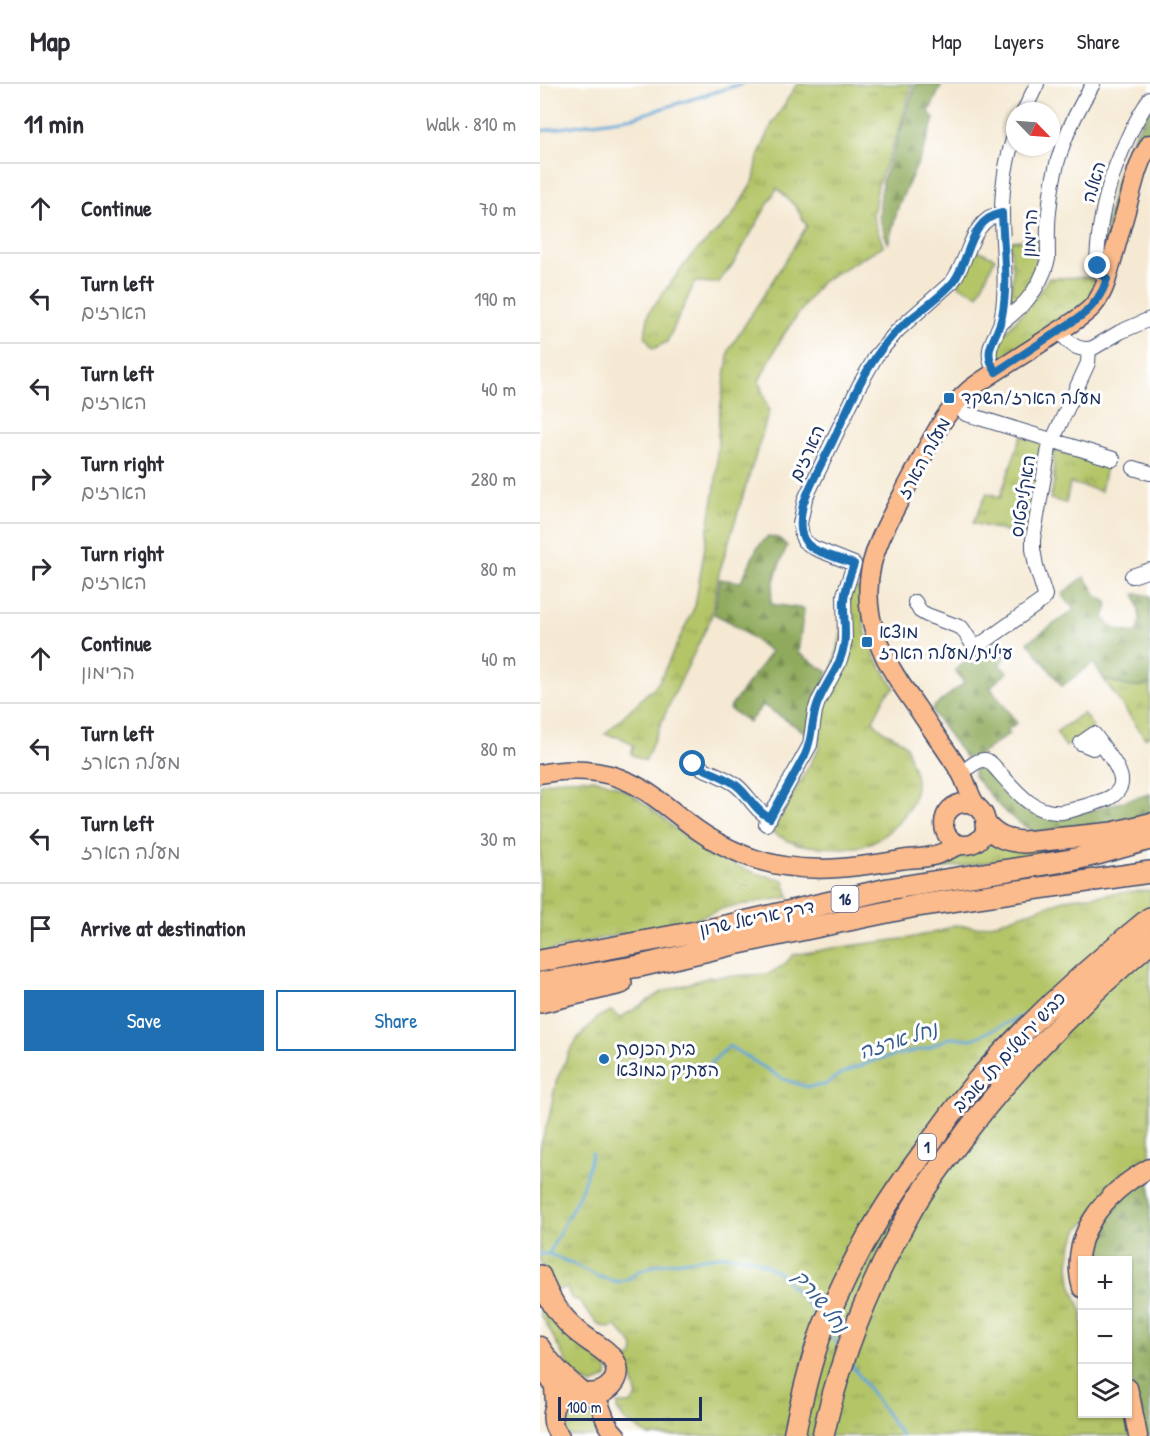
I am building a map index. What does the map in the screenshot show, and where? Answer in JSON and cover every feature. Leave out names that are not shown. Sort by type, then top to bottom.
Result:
[{"type":"highway","points":[[986,825],[1000,837],[1015,842],[1024,842],[1113,833],[1150,824]]},
{"type":"highway","name":"דרך אריאל שרון","points":[[540,961],[717,928],[888,889],[1101,854],[1150,839]]},
{"type":"highway","name":"דרך אריאל שרון","points":[[541,989],[734,944],[918,905],[1150,872]]},
{"type":"highway","name":"כביש ירושלים תל אביב","points":[[794,1436],[822,1329],[846,1276],[875,1222],[906,1176],[978,1081],[1065,992],[1150,918]]},
{"type":"highway","name":"כביש ירושלים תל אביב","points":[[823,1436],[842,1364],[862,1311],[885,1259],[913,1207],[975,1119],[1010,1078],[1083,1002],[1150,942]]},
{"type":"highway","points":[[541,1277],[551,1301],[563,1318],[576,1331],[610,1356],[616,1365],[616,1376],[610,1387],[598,1394],[586,1393]]},
{"type":"main road","name":"מעלה הארז","points":[[976,805],[961,773],[896,678],[882,653],[871,622],[868,592],[877,548],[934,436],[955,405],[973,387],[1059,331],[1094,305],[1107,279],[1134,179],[1150,144]]},
{"type":"main road","name":"מעלה הארז","points":[[904,860],[917,856],[939,840],[959,788],[957,775],[949,755]]},
{"type":"main road","points":[[540,774],[582,771],[623,779],[646,792],[707,837],[753,859],[778,866],[841,869],[868,866],[935,855],[967,845],[983,835],[986,825],[984,814],[976,805],[967,802],[957,804],[948,815],[947,835],[961,845]]},
{"type":"main road","points":[[1079,1256],[1086,1231],[1104,1204],[1118,1190],[1149,1170]]},
{"type":"main road","points":[[540,1346],[560,1372],[598,1401],[606,1423],[618,1436]]},
{"type":"main road","points":[[540,1364],[554,1386],[550,1408],[552,1422],[560,1436]]},
{"type":"main road","points":[[540,1374],[542,1387],[540,1394]]},
{"type":"main road","points":[[550,1408],[569,1393],[586,1393]]},
{"type":"main road","points":[[1132,1405],[1138,1436]]},
{"type":"main road","points":[[540,1430],[560,1436]]},
{"type":"street","points":[[1028,102],[1037,84]]},
{"type":"street","name":"הרימון","points":[[996,372],[991,365],[990,345],[1000,324],[1028,299],[1043,276],[1048,259],[1049,208],[1057,158],[1070,126],[1093,84]]},
{"type":"street","name":"האלה","points":[[1107,279],[1101,275],[1098,266],[1099,234],[1105,201],[1122,153],[1150,98]]},
{"type":"street","points":[[1000,324],[1005,284],[1002,213],[1005,175],[1010,156]]},
{"type":"street","name":"הארזים","points":[[693,764],[734,784],[768,821],[810,745],[818,702],[842,654],[845,640],[844,596],[854,564],[804,542],[800,524],[805,499],[859,386],[876,356],[898,330],[952,282],[981,225],[991,216],[1002,213]]},
{"type":"street","points":[[1059,331],[1074,347],[1089,349],[1150,319]]},
{"type":"street","name":"האקליפטוס","points":[[915,602],[927,615],[962,628],[973,645],[977,647],[1043,600],[1045,595],[1036,566],[1033,539],[1052,440],[1088,363],[1089,349]]},
{"type":"street","points":[[955,405],[971,416],[1113,459]]},
{"type":"street","points":[[1134,468],[1150,473]]},
{"type":"street","points":[[1132,576],[1150,570]]},
{"type":"street","points":[[961,773],[976,762],[986,761],[1019,794],[1035,806],[1052,812],[1069,811],[1107,799],[1120,788],[1122,781],[1120,773],[1100,742]]},
{"type":"green space","points":[[797,84],[912,84],[899,130],[878,184],[873,217],[883,246],[821,282],[782,337],[759,381],[769,412],[719,573],[711,618],[645,761],[631,754],[634,746],[622,738],[605,734],[659,682],[695,606],[716,481],[719,418],[729,350],[807,226],[796,207],[777,188],[733,264],[718,283],[695,282],[667,342],[653,349],[645,336],[649,312],[691,256],[731,218],[754,180],[758,157],[772,124]]},
{"type":"green space","points":[[915,84],[942,84],[929,112],[934,119],[923,152],[899,204],[888,244],[879,217],[882,182]]},
{"type":"green space","points":[[1150,106],[1150,133],[1145,139],[1104,255],[1113,193],[1120,168],[1130,143]]},
{"type":"green space","points":[[1038,239],[1037,263],[1033,275],[1022,293],[1009,307],[1013,273],[1010,241]]},
{"type":"green space","points":[[975,249],[995,258],[978,295],[958,285]]},
{"type":"green space","points":[[1091,277],[1096,282],[1094,292],[1085,305],[1004,358],[999,354],[997,347],[1000,339],[1049,278]]},
{"type":"green space","points":[[1021,436],[1044,444],[1039,483],[1026,537],[973,523],[987,493],[1000,497]]},
{"type":"green space","points":[[1053,450],[1106,466],[1101,491],[1070,483],[1066,503],[1050,499],[1054,481]]},
{"type":"green space","points":[[767,537],[779,538],[787,546],[774,581],[771,604],[804,609],[798,653],[828,672],[808,734],[763,705],[749,722],[729,709],[771,652],[730,622],[714,614],[720,579],[741,582],[757,548]]},
{"type":"green space","points":[[1084,577],[1096,596],[1107,602],[1104,617],[1122,631],[1137,632],[1139,628],[1135,594],[1150,596],[1150,685],[1130,687],[1104,679],[1093,663],[1062,686],[1028,642],[1074,610],[1062,594]]},
{"type":"green space","points":[[852,588],[864,589],[865,632],[875,657],[895,688],[887,693],[873,721],[883,731],[906,746],[915,776],[915,792],[912,803],[899,822],[882,837],[872,842],[848,848],[797,844],[772,832],[819,748],[819,721]]},
{"type":"green space","points":[[998,638],[1010,651],[999,665],[1008,672],[990,687],[1017,723],[1007,730],[1010,733],[977,757],[968,758],[933,713],[932,708],[964,683],[955,670]]},
{"type":"green space","points":[[1104,679],[1130,687],[1150,685],[1150,735],[1145,738]]},
{"type":"green space","points":[[1083,713],[1093,727],[1066,747],[1056,732]]},
{"type":"green space","points":[[978,766],[986,767],[1024,807],[1081,813],[1150,794],[1150,813],[1092,828],[1033,832],[1000,807],[974,776],[974,769]]},
{"type":"green space","points":[[561,779],[593,779],[622,788],[704,850],[738,866],[784,880],[789,897],[724,908],[693,920],[540,953],[540,784]]},
{"type":"green space","points":[[989,838],[1094,846],[922,871],[945,856],[977,849]]},
{"type":"green space","points":[[1150,890],[1150,1160],[1079,1229],[1072,1244],[1069,1265],[1071,1284],[1078,1302],[1078,1418],[1126,1418],[1130,1436],[649,1436],[625,1421],[617,1410],[618,1404],[630,1404],[637,1397],[627,1360],[633,1356],[634,1346],[616,1326],[609,1328],[599,1325],[580,1301],[571,1298],[567,1288],[551,1291],[540,1261],[540,1147],[557,1079],[578,1038],[598,1017],[611,1011],[620,1018],[662,992],[710,977],[769,974],[784,965],[793,955],[910,938],[941,931],[954,925],[978,927],[1070,898]]},
{"type":"green space","points":[[1150,1178],[1148,1274],[1150,1290],[1150,1436],[1145,1436],[1132,1383],[1132,1256],[1086,1256],[1089,1242],[1113,1202]]},
{"type":"green space","points":[[540,1297],[608,1366],[607,1377],[593,1385],[583,1381],[572,1372],[540,1315]]},
{"type":"green space","points":[[574,1398],[588,1402],[609,1436],[570,1436],[565,1433],[557,1412]]},
{"type":"waterway","points":[[540,131],[634,117],[741,84]]},
{"type":"waterway","name":"נחל ארזה","points":[[699,1074],[729,1046],[783,1079],[808,1087],[825,1085],[840,1074],[875,1060],[928,1048],[949,1038],[973,1039],[1029,1013]]},
{"type":"waterway","points":[[549,1254],[581,1190],[592,1153]]},
{"type":"waterway","name":"נחל שורק","points":[[540,1254],[549,1254],[599,1277],[618,1282],[628,1279],[639,1271],[660,1264],[726,1255],[752,1258],[778,1272],[818,1317]]},
{"type":"waterway","name":"נחל שורק","points":[[829,1332],[839,1346]]},
{"type":"waterway","name":"נחל שורק","points":[[851,1364],[902,1436]]},
{"type":"place","name":"מעלה הארז/השקד","points":[[949,398]]},
{"type":"place","name":"מוצא עילית/מעלה הארז","points":[[867,642]]},
{"type":"place","name":"בית הכנסת העתיק במוצא","points":[[604,1059]]},
{"type":"route","points":[[693,764],[734,784],[763,815],[770,818],[805,755],[810,745],[818,702],[842,654],[845,640],[844,596],[854,564],[808,546],[804,542],[800,524],[803,505],[872,363],[898,330],[954,280],[981,225],[991,216],[1002,213],[1004,306],[989,353],[991,365],[996,372],[1094,305],[1107,279],[1101,275],[1098,266]]}]
